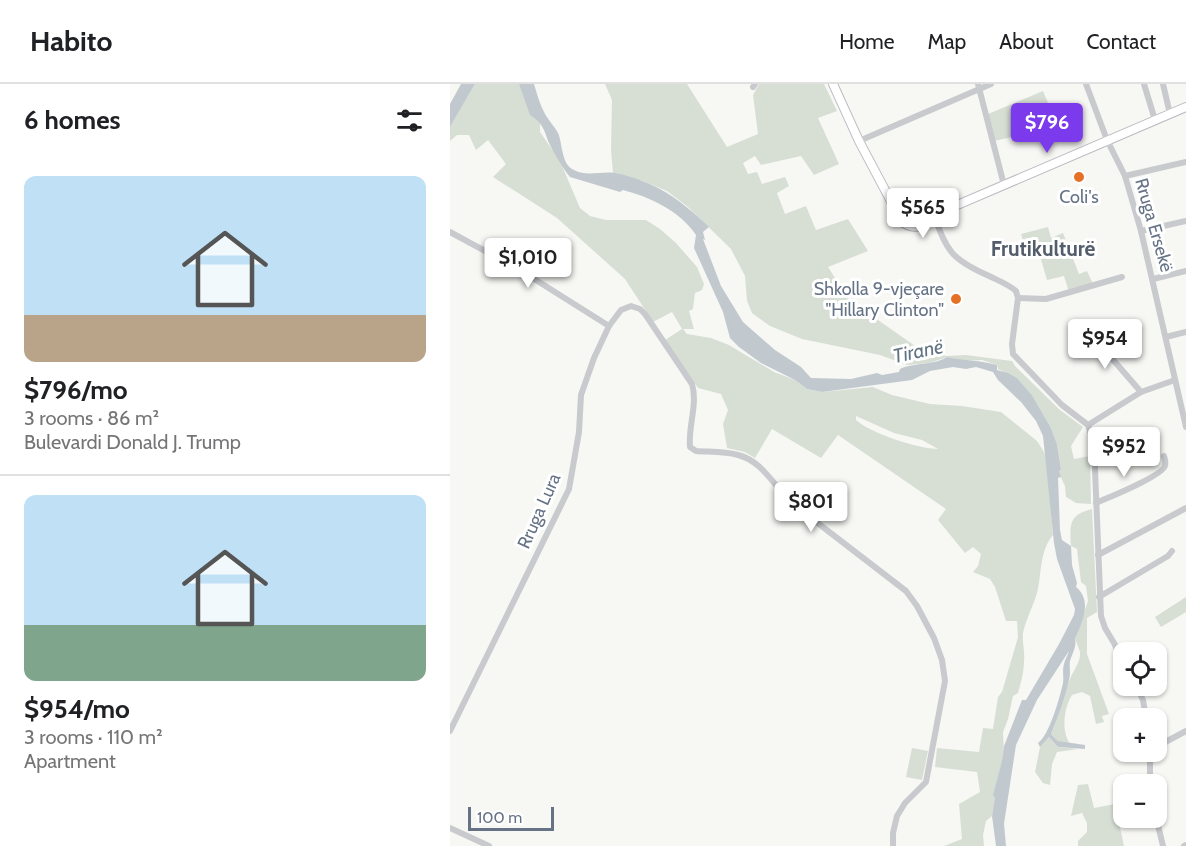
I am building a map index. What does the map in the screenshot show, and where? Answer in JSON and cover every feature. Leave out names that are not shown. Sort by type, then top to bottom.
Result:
[{"type":"main road","points":[[833,84],[859,141],[903,223],[910,226],[922,226],[933,215],[1186,107]]},
{"type":"street","points":[[859,141],[978,86],[991,84]]},
{"type":"street","name":"Rruga Ersekë","points":[[1086,84],[1107,140],[1125,176],[1153,279],[1186,427]]},
{"type":"street","points":[[1144,84],[1155,120]]},
{"type":"street","points":[[1163,84],[1170,114]]},
{"type":"street","points":[[978,86],[1004,185]]},
{"type":"street","points":[[1125,176],[1186,162]]},
{"type":"street","points":[[933,215],[952,254],[968,267],[1016,291],[1018,298],[1012,344],[1013,354],[1062,405],[1088,425],[1094,445],[1099,597],[1102,623],[1113,642]]},
{"type":"street","points":[[1141,231],[1186,221]]},
{"type":"street","points":[[450,231],[520,270],[609,326]]},
{"type":"street","points":[[1153,279],[1186,271]]},
{"type":"street","points":[[1018,298],[1046,298],[1122,277]]},
{"type":"street","name":"Rruga Lura","points":[[450,731],[568,489],[574,466],[584,384],[609,326],[621,310],[627,306],[635,306],[645,314],[692,384],[694,398],[689,436],[690,447],[696,451],[740,455],[755,463],[784,496],[906,591],[938,648],[945,681],[926,782],[901,809],[894,824],[893,846]]},
{"type":"street","points":[[1074,332],[1086,330],[1089,332],[1141,392]]},
{"type":"street","points":[[1166,337],[1186,333]]},
{"type":"street","points":[[1088,425],[1141,392],[1175,380]]},
{"type":"street","points":[[1179,396],[1186,395]]},
{"type":"street","points":[[1094,445],[1142,430]]},
{"type":"street","points":[[1096,503],[1162,470],[1165,464],[1164,456]]},
{"type":"street","points":[[1098,555],[1186,508]]},
{"type":"street","points":[[1099,597],[1168,556],[1172,551]]},
{"type":"street","points":[[1167,741],[1186,731]]},
{"type":"street","points":[[450,828],[489,846]]},
{"type":"street","points":[[1159,828],[1163,846]]},
{"type":"shaded area","points":[[461,84],[475,84],[450,127],[450,104]]},
{"type":"shaded area","points":[[475,84],[519,84],[540,122],[540,132],[560,161],[580,208],[590,216],[606,220],[646,220],[676,243],[697,267],[704,284],[702,290],[695,293],[693,309],[689,311],[694,329],[683,329],[687,334],[711,338],[729,345],[774,372],[795,380],[807,389],[822,392],[873,387],[892,395],[930,404],[1001,412],[1037,441],[1044,452],[1047,463],[1053,535],[1045,549],[1037,593],[1023,633],[1023,673],[1018,693],[1013,696],[1003,732],[1004,753],[992,816],[986,821],[983,835],[984,846],[944,846],[962,839],[959,804],[980,792],[977,772],[935,767],[937,748],[979,752],[983,728],[993,729],[998,697],[1002,692],[1018,637],[1017,621],[1006,621],[995,587],[990,579],[973,572],[978,566],[981,554],[973,547],[965,553],[938,520],[946,509],[838,435],[821,458],[772,429],[755,458],[745,452],[727,448],[723,424],[728,410],[721,394],[698,388],[665,340],[682,329],[672,312],[653,322],[625,279],[557,218],[493,177],[506,164],[488,140],[476,150],[469,135],[457,135],[450,141],[450,127]],"holes":[[[856,416],[894,433],[922,440],[938,449],[883,435],[863,425],[856,420]]]},
{"type":"shaded area","points":[[519,84],[534,84],[543,111],[558,133],[565,159],[570,167],[584,173],[615,173],[629,176],[655,186],[688,208],[709,227],[703,232],[705,240],[703,239],[721,286],[743,322],[775,350],[801,367],[811,378],[851,379],[877,373],[882,375],[899,372],[900,369],[906,367],[936,362],[947,357],[997,365],[997,370],[1017,378],[1032,395],[1051,428],[1057,444],[1061,469],[1059,471],[1061,477],[1058,478],[1060,530],[1062,540],[1071,546],[1076,587],[1085,605],[1070,661],[1067,687],[1051,734],[1058,741],[1085,745],[1085,749],[1058,747],[1049,737],[1040,747],[1038,743],[1046,733],[1057,706],[1063,683],[1063,666],[1069,651],[1037,700],[1016,745],[1004,824],[1006,846],[996,846],[992,816],[995,798],[993,795],[1004,746],[1022,700],[1026,700],[1059,644],[1075,609],[1057,559],[1043,436],[1036,421],[993,372],[976,367],[966,369],[953,367],[930,371],[912,380],[822,392],[807,389],[795,380],[761,363],[730,338],[723,312],[694,248],[696,235],[689,226],[664,206],[644,197],[570,177],[553,151],[542,127],[530,115]]},
{"type":"shaded area","points":[[605,84],[687,84],[727,147],[758,134],[753,95],[759,84],[824,84],[837,111],[818,118],[839,164],[814,175],[801,156],[761,165],[755,156],[743,163],[748,174],[757,172],[762,184],[785,177],[789,186],[777,193],[785,214],[806,206],[816,230],[848,219],[868,251],[828,267],[855,309],[878,320],[918,348],[946,356],[966,355],[1012,361],[1060,410],[1083,427],[1071,446],[1074,459],[1090,456],[1091,504],[1076,503],[1066,497],[1065,486],[1058,471],[1061,468],[1057,444],[1051,428],[1032,395],[1017,378],[998,369],[997,365],[982,360],[964,361],[947,357],[930,363],[907,365],[880,355],[802,339],[770,326],[752,313],[747,301],[745,276],[731,249],[688,207],[667,191],[643,181],[613,173],[612,100]]},
{"type":"shaded area","points":[[1043,91],[1058,127],[994,141],[988,114]]},
{"type":"shaded area","points":[[1048,227],[1051,238],[1063,233],[1079,274],[1087,271],[1093,284],[1069,292],[1064,276],[1047,280],[1040,256],[1028,258],[1021,234]]},
{"type":"shaded area","points":[[1092,509],[1097,612],[1087,618],[1087,654],[1109,714],[1102,716],[1104,722],[1096,724],[1090,696],[1082,692],[1072,695],[1065,719],[1065,732],[1070,744],[1058,741],[1051,734],[1079,659],[1080,652],[1075,639],[1088,601],[1086,586],[1081,582],[1077,549],[1071,546],[1071,527],[1078,514]]},
{"type":"shaded area","points":[[1186,597],[1186,612],[1161,627],[1155,617]]},
{"type":"shaded area","points":[[1049,737],[1058,747],[1078,749],[1057,752],[1052,764],[1050,785],[1043,783],[1035,772],[1040,747]]},
{"type":"shaded area","points":[[912,748],[928,751],[922,780],[906,777]]},
{"type":"shaded area","points":[[1088,784],[1094,808],[1113,804],[1113,828],[1120,828],[1124,846],[1078,846],[1078,841],[1087,832],[1087,823],[1082,813],[1071,816],[1078,785]]},
{"type":"place","name":"Coli's","points":[[1079,177]]},
{"type":"place","name":"Shkolla 9-vjeçare \"Hillary Clinton\"","points":[[956,299]]},
{"type":"district","name":"Frutikulturë","points":[[1043,249]]},
{"type":"water label","name":"Tiranë","points":[[918,351]]}]
